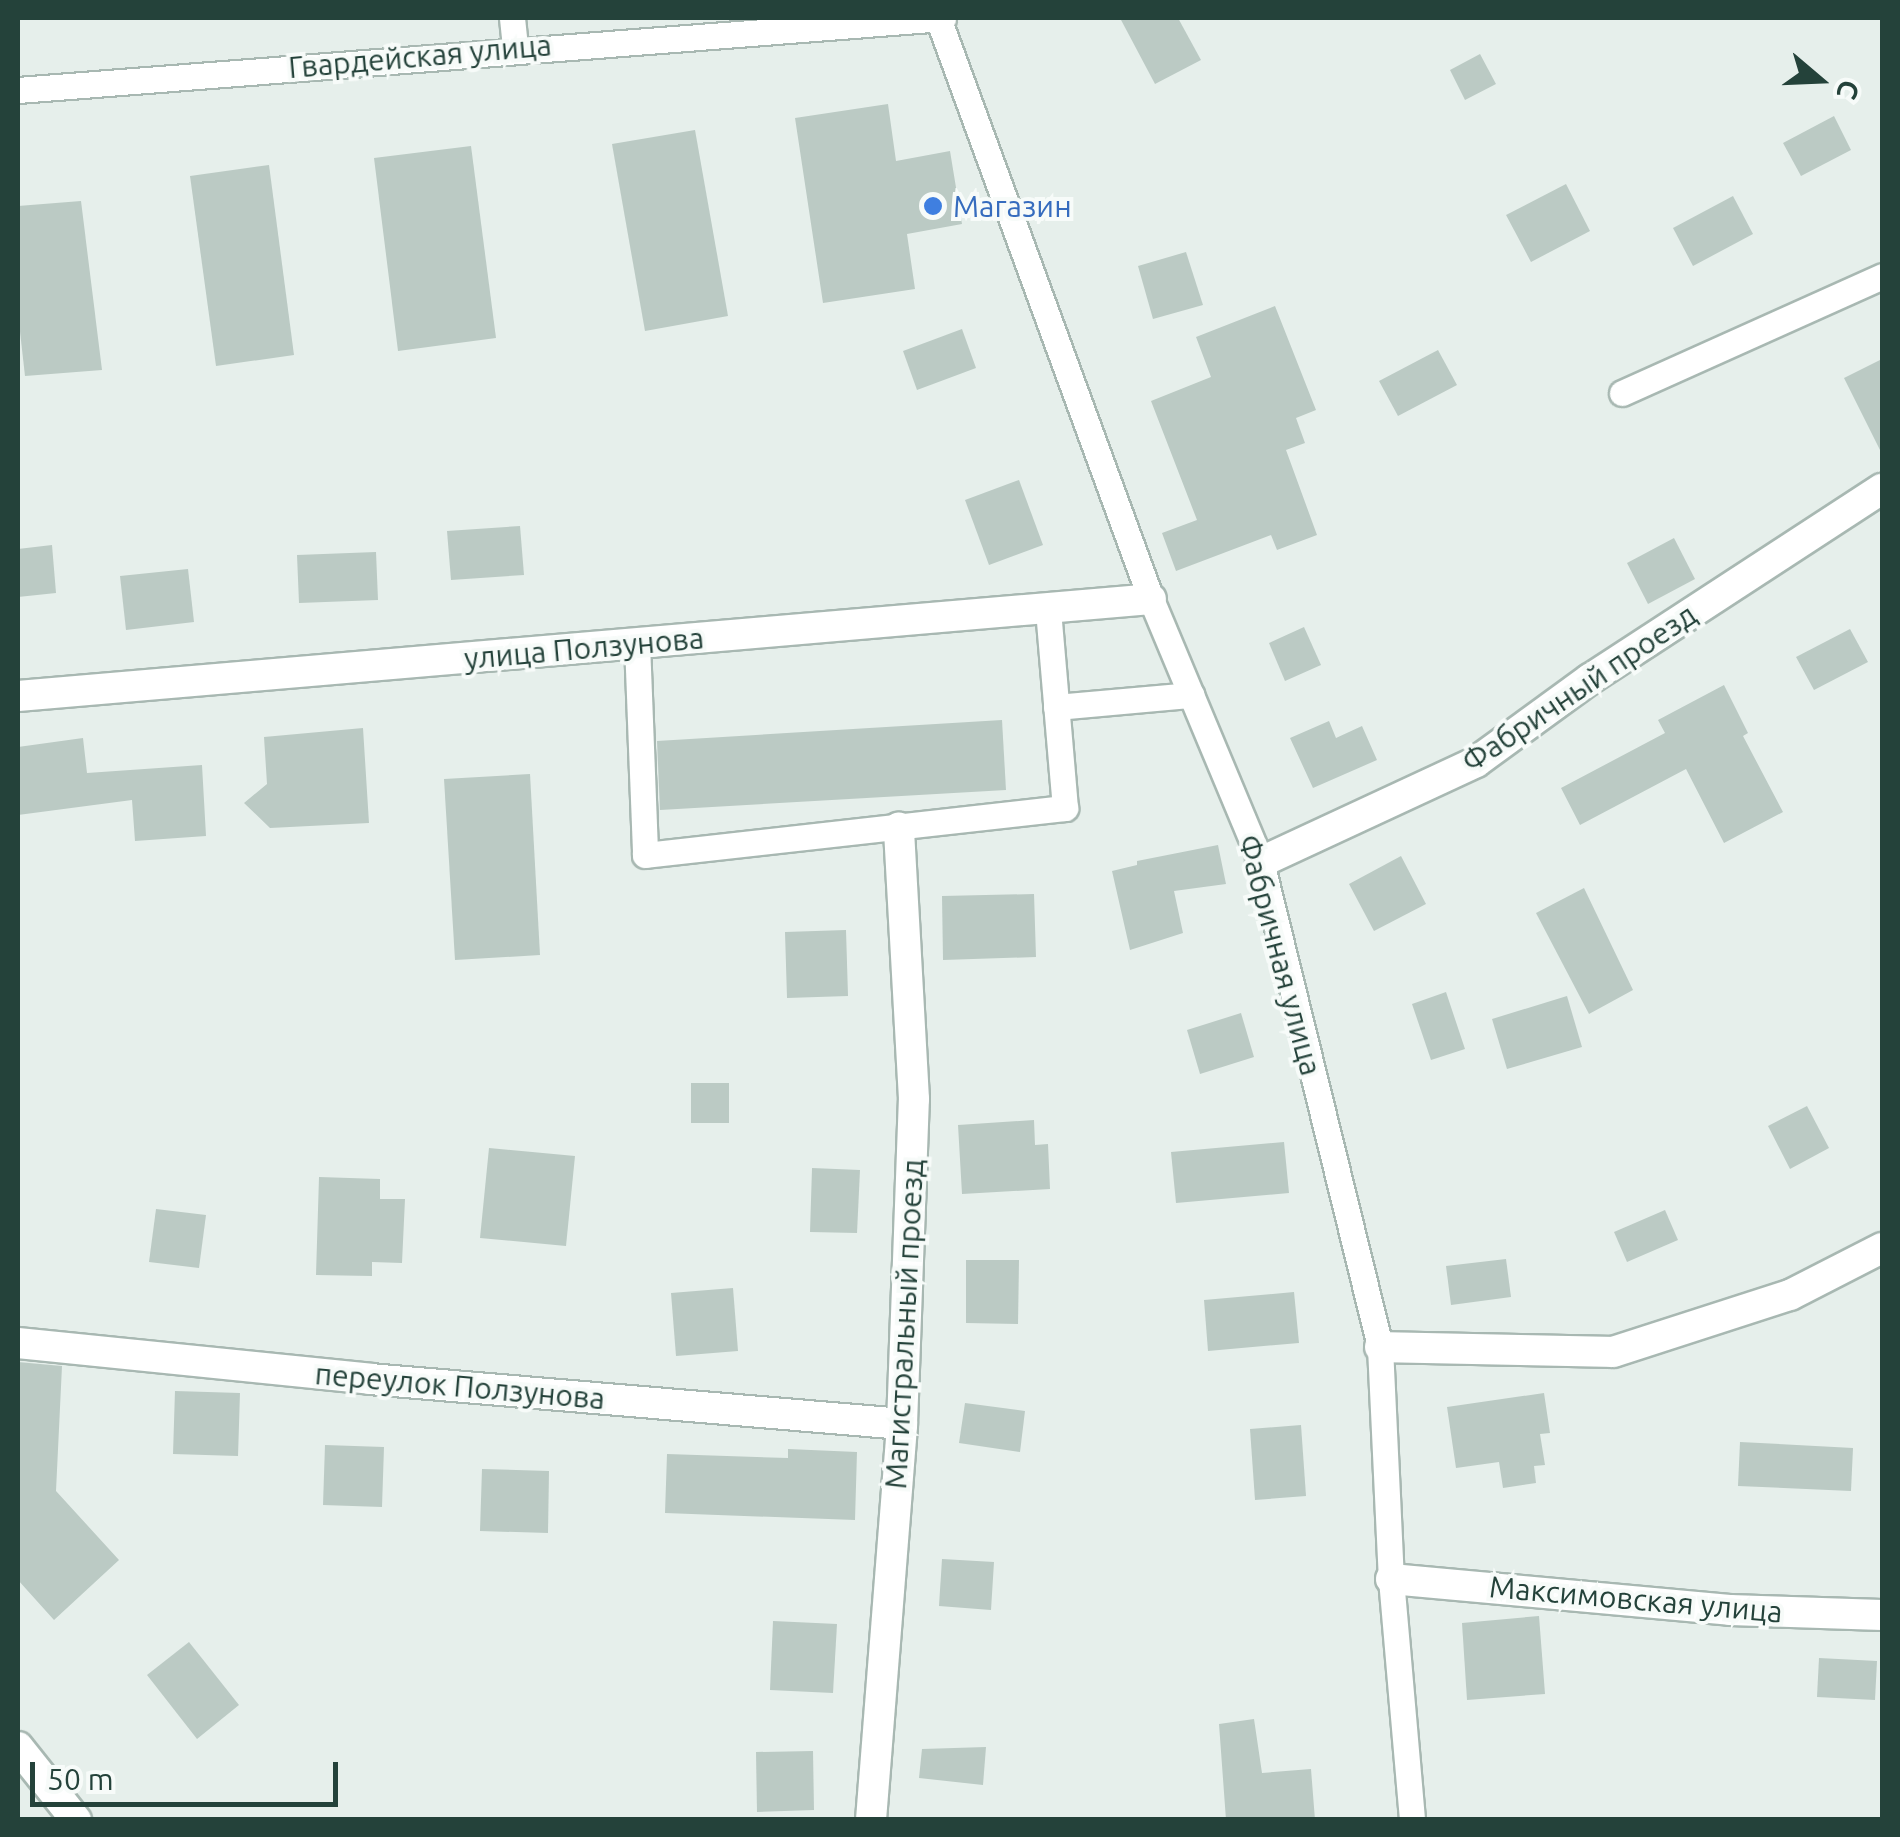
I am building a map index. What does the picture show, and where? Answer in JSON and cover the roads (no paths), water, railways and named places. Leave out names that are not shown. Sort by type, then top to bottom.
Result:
[{"type":"street","name":"Фабричный проезд","points":[[1261,862],[1476,762],[1590,679],[1882,490]]},
{"type":"street","name":"улица Ползунова","points":[[18,696],[1151,599]]},
{"type":"street","name":"Магистральный проезд","points":[[871,1820],[902,1424],[914,1098],[899,827]]},
{"type":"street","points":[[1380,1347],[1613,1352],[1790,1295],[1882,1248]]},
{"type":"street","name":"переулок Ползунова","points":[[18,1343],[370,1379],[902,1424]]},
{"type":"street","name":"Максимовская улица","points":[[1391,1579],[1730,1610],[1882,1615]]},
{"type":"street","points":[[18,1746],[76,1820]]},
{"type":"lane","points":[[512,18],[515,48]]},
{"type":"lane","name":"Гвардейская улица","points":[[18,90],[515,48],[939,18]]},
{"type":"lane","name":"Фабричная улица","points":[[939,18],[1151,599],[1261,862],[1380,1347],[1391,1579],[1412,1820]]},
{"type":"lane","points":[[1622,393],[1882,276]]},
{"type":"lane","points":[[637,643],[645,855],[1064,808],[1048,608]]},
{"type":"lane","points":[[1056,707],[1191,694]]},
{"type":"place","name":"Магазин","points":[[933,206]]}]
